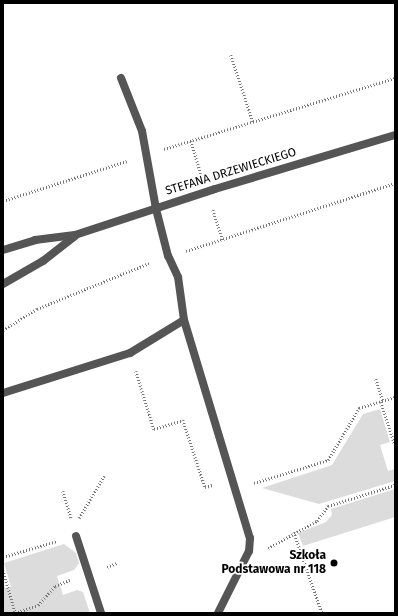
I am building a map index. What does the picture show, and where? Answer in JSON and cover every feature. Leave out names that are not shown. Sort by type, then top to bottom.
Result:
[{"type":"street","points":[[121,78],[142,132],[148,154],[156,209],[168,256],[178,277],[184,320],[250,538],[249,551],[218,613]]},
{"type":"street","name":"STEFANA DRZEWIECKIEGO","points":[[3,250],[35,240],[75,235],[395,135]]},
{"type":"street","name":"STEFANA DRZEWIECKIEGO","points":[[3,284],[43,261],[75,235]]},
{"type":"street","points":[[3,393],[130,353],[184,320]]},
{"type":"street","points":[[76,536],[101,613]]},
{"type":"path","points":[[231,55],[253,122]]},
{"type":"path","points":[[3,201],[148,154],[395,78]]},
{"type":"path","points":[[191,141],[202,175]]},
{"type":"path","points":[[3,330],[37,309],[121,273],[168,256],[223,240],[395,183]]},
{"type":"path","points":[[212,206],[223,240]]},
{"type":"path","points":[[130,353],[154,429],[183,420],[205,488],[232,479]]},
{"type":"path","points":[[376,379],[395,445]]},
{"type":"path","points":[[236,489],[328,460],[359,408],[395,397]]},
{"type":"path","points":[[74,527],[104,476]]},
{"type":"path","points":[[249,551],[263,551],[294,532],[317,521],[328,506],[395,485]]},
{"type":"path","points":[[3,557],[76,536],[63,492]]},
{"type":"path","points":[[294,532],[322,613]]},
{"type":"path","points":[[3,570],[15,612],[38,605],[55,586],[66,582]]},
{"type":"shaded area","points":[[380,409],[390,442],[380,445],[388,471],[395,469],[395,481],[319,504],[262,488],[332,465],[363,414]]},
{"type":"shaded area","points":[[395,489],[395,517],[303,546],[298,533],[326,522],[332,515],[331,509]]},
{"type":"shaded area","points":[[64,544],[76,553],[79,563],[74,570],[57,576],[63,595],[77,590],[83,592],[90,613],[3,613],[3,580],[5,588],[11,587],[4,563]]},
{"type":"place","name":"Szkoła Podstawowa nr 118","points":[[334,563]]}]
